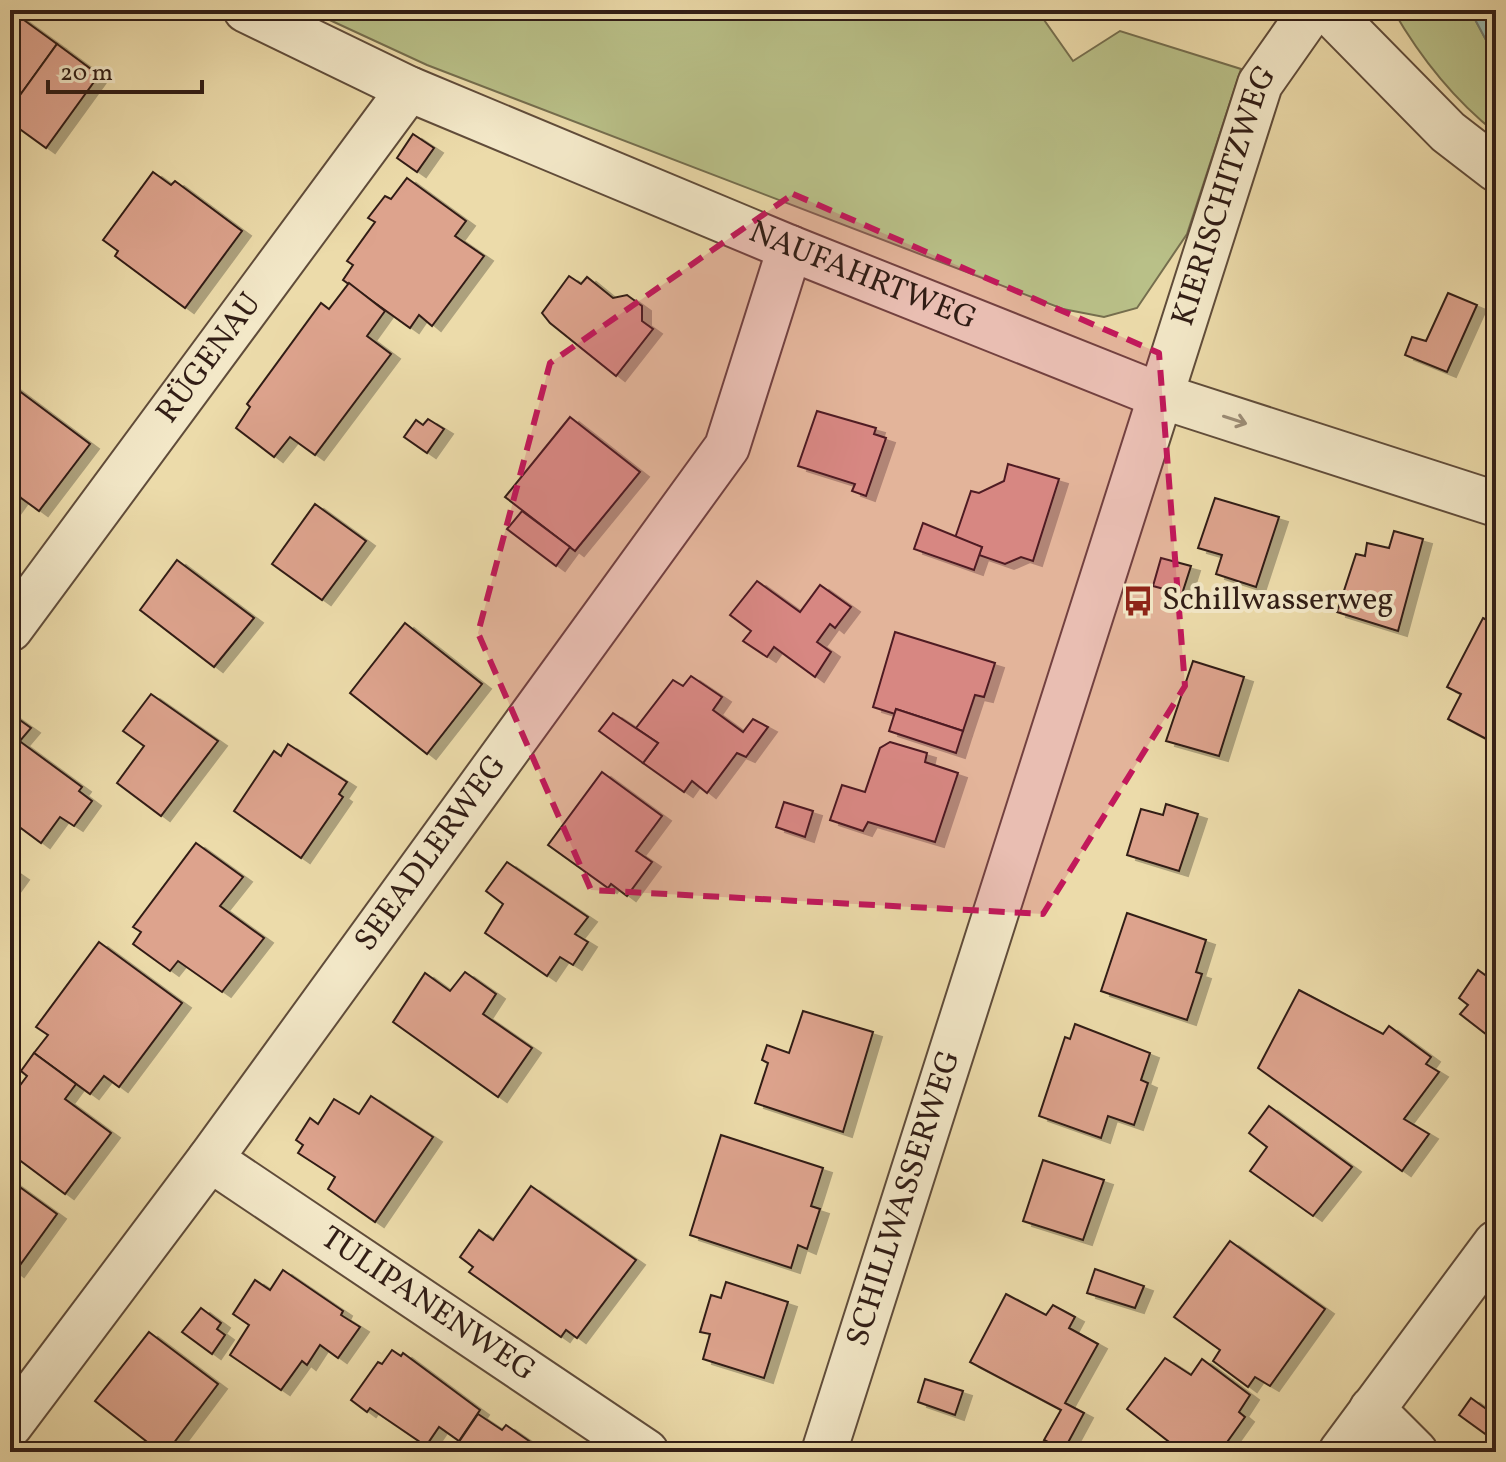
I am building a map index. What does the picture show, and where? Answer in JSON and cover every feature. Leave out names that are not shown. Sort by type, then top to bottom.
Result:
[{"type":"street","name":"NAUFAHRTWEG","points":[[246,10],[409,89],[790,248],[1161,396],[1496,504]]},
{"type":"street","name":"KIERISCHITZWEG","points":[[1161,396],[1260,84],[1312,10]]},
{"type":"street","points":[[1328,10],[1448,132],[1496,169]]},
{"type":"street","name":"RÜGENAU","points":[[10,629],[409,89]]},
{"type":"street","name":"SEEADLERWEG","points":[[10,1425],[210,1159],[727,447],[790,248]]},
{"type":"street","name":"SCHILLWASSERWEG","points":[[824,1452],[1161,396]]},
{"type":"street","name":"TULIPANENWEG","points":[[210,1159],[646,1452]]},
{"type":"street","points":[[1341,1452],[1496,1243]]},
{"type":"street","points":[[1372,1409],[1415,1452]]},
{"type":"highlighted area","points":[[793,194],[1159,353],[1185,686],[1043,914],[591,890],[478,633],[550,363]]},
{"type":"green space","points":[[308,10],[1037,10],[1073,61],[1120,31],[1241,69],[1187,234],[1137,308],[1104,317],[1063,309],[427,65]]},
{"type":"green space","points":[[1393,10],[1470,10],[1486,40],[1496,43],[1496,133],[1438,76]]},
{"type":"water","points":[[1470,10],[1496,10],[1496,43],[1486,40]]},
{"type":"building","points":[[17,15],[57,44],[10,109],[10,25]]},
{"type":"building","points":[[57,44],[99,75],[46,148],[10,122],[10,109]]},
{"type":"building","points":[[413,134],[434,148],[417,172],[397,158]]},
{"type":"building","points":[[153,172],[171,185],[175,181],[242,231],[185,308],[115,256],[118,251],[103,240]]},
{"type":"building","points":[[407,178],[466,221],[455,236],[484,256],[432,326],[419,315],[410,328],[343,280],[353,265],[347,261],[375,222],[368,218],[385,196],[391,199]]},
{"type":"building","points":[[569,276],[581,284],[587,277],[613,298],[627,295],[642,306],[642,321],[653,329],[616,376],[550,323],[542,313]]},
{"type":"building","points":[[349,283],[385,311],[367,336],[391,354],[315,455],[290,437],[274,457],[236,428],[250,407],[247,404],[321,303],[329,309]]},
{"type":"building","points":[[1448,293],[1477,305],[1447,372],[1405,355],[1412,337],[1426,341]]},
{"type":"building","points":[[10,384],[90,444],[39,511],[10,490]]},
{"type":"building","points":[[817,411],[876,428],[874,434],[886,438],[866,496],[852,491],[855,484],[798,466]]},
{"type":"building","points":[[570,417],[640,472],[575,551],[505,497]]},
{"type":"building","points":[[428,419],[444,429],[427,453],[404,437],[416,420],[423,425]]},
{"type":"building","points":[[1008,464],[1059,479],[1033,561],[1021,557],[1005,564],[979,555],[982,547],[955,538],[971,491],[979,493],[1004,481]]},
{"type":"building","points":[[10,490],[20,497],[10,511]]},
{"type":"building","points":[[1215,498],[1279,517],[1256,587],[1216,574],[1222,555],[1198,548]]},
{"type":"building","points":[[315,504],[366,541],[322,600],[272,564]]},
{"type":"building","points":[[522,511],[570,547],[556,566],[507,529]]},
{"type":"building","points":[[923,523],[982,547],[974,570],[914,549]]},
{"type":"building","points":[[1394,531],[1423,539],[1398,631],[1337,612],[1356,554],[1365,556],[1367,543],[1389,548]]},
{"type":"building","points":[[1161,558],[1191,566],[1182,594],[1153,586]]},
{"type":"building","points":[[177,560],[254,618],[214,667],[140,610]]},
{"type":"building","points":[[757,581],[800,612],[820,585],[851,607],[835,628],[830,624],[817,642],[831,652],[815,677],[774,647],[767,657],[743,641],[751,631],[730,615]]},
{"type":"building","points":[[1483,618],[1496,625],[1496,744],[1448,719],[1461,694],[1447,687]]},
{"type":"building","points":[[405,623],[482,684],[427,754],[350,693]]},
{"type":"building","points":[[895,632],[995,663],[984,697],[975,695],[963,731],[896,709],[895,714],[873,707]]},
{"type":"building","points":[[1193,661],[1244,677],[1219,756],[1166,741]]},
{"type":"building","points":[[691,676],[722,697],[713,710],[743,732],[753,719],[768,727],[746,757],[737,753],[707,793],[692,781],[684,792],[643,763],[658,743],[636,728],[673,680],[683,686]]},
{"type":"building","points":[[151,694],[218,741],[161,816],[117,783],[144,746],[123,731]]},
{"type":"building","points":[[896,709],[963,731],[956,753],[889,731]]},
{"type":"building","points":[[10,713],[31,728],[20,741],[10,734]]},
{"type":"building","points":[[613,713],[658,743],[643,763],[599,731]]},
{"type":"building","points":[[10,734],[82,787],[79,791],[92,801],[74,826],[60,817],[41,843],[10,820]]},
{"type":"building","points":[[890,742],[927,753],[925,762],[958,773],[935,842],[868,822],[863,831],[830,820],[842,785],[865,792],[880,748]]},
{"type":"building","points":[[288,744],[347,782],[339,794],[343,797],[301,858],[234,811],[274,751],[281,756]]},
{"type":"building","points":[[602,772],[662,816],[636,851],[652,862],[627,896],[611,884],[608,888],[548,845]]},
{"type":"building","points":[[784,802],[813,811],[805,837],[776,827]]},
{"type":"building","points":[[1166,804],[1198,814],[1179,871],[1127,855],[1141,809],[1163,815]]},
{"type":"building","points":[[196,843],[243,877],[220,906],[264,938],[222,992],[178,961],[170,971],[133,944],[141,932],[133,927]]},
{"type":"building","points":[[507,862],[588,917],[575,934],[588,942],[573,965],[560,957],[547,976],[485,933],[503,904],[486,891]]},
{"type":"building","points":[[10,868],[20,875],[10,889]]},
{"type":"building","points":[[1127,913],[1206,940],[1196,972],[1202,974],[1187,1020],[1101,991]]},
{"type":"building","points":[[99,942],[182,1003],[119,1087],[104,1076],[90,1094],[34,1053],[48,1035],[36,1027]]},
{"type":"building","points":[[1496,964],[1496,1042],[1460,1014],[1468,1005],[1459,998],[1478,970],[1488,977]]},
{"type":"building","points":[[465,972],[496,994],[483,1014],[532,1048],[498,1097],[393,1022],[425,973],[450,991]]},
{"type":"building","points":[[1299,990],[1383,1034],[1389,1026],[1431,1057],[1426,1064],[1439,1072],[1404,1119],[1429,1134],[1402,1171],[1258,1068]]},
{"type":"building","points":[[803,1011],[873,1032],[843,1132],[755,1103],[768,1063],[762,1060],[767,1045],[789,1053]]},
{"type":"building","points":[[1075,1024],[1150,1053],[1141,1080],[1148,1083],[1134,1125],[1108,1116],[1101,1138],[1039,1116],[1065,1037],[1070,1039]]},
{"type":"building","points":[[34,1053],[76,1084],[65,1099],[111,1133],[65,1194],[10,1153],[10,1099],[27,1076],[21,1071]]},
{"type":"building","points":[[371,1096],[433,1137],[375,1222],[328,1189],[335,1177],[298,1153],[303,1145],[296,1140],[310,1118],[318,1124],[334,1099],[359,1114]]},
{"type":"building","points":[[1269,1106],[1352,1167],[1313,1216],[1250,1171],[1267,1147],[1249,1133]]},
{"type":"building","points":[[721,1135],[823,1168],[811,1206],[820,1209],[807,1249],[798,1245],[791,1268],[690,1235]]},
{"type":"building","points":[[1043,1160],[1104,1180],[1083,1240],[1023,1221]]},
{"type":"building","points":[[10,1180],[57,1214],[15,1272],[10,1268]]},
{"type":"building","points":[[531,1186],[636,1260],[577,1338],[566,1330],[561,1337],[469,1272],[473,1267],[460,1257],[479,1230],[493,1240]]},
{"type":"building","points":[[1230,1241],[1325,1309],[1270,1386],[1255,1377],[1248,1387],[1213,1361],[1220,1350],[1174,1317]]},
{"type":"building","points":[[1095,1269],[1144,1286],[1135,1308],[1087,1293]]},
{"type":"building","points":[[283,1270],[343,1311],[341,1315],[360,1327],[338,1358],[320,1345],[307,1365],[302,1361],[281,1390],[230,1355],[249,1325],[233,1314],[255,1280],[270,1290]]},
{"type":"building","points":[[726,1282],[788,1302],[764,1378],[703,1359],[710,1334],[700,1332],[711,1295],[721,1298]]},
{"type":"building","points":[[1006,1294],[1046,1315],[1053,1305],[1075,1317],[1069,1328],[1098,1344],[1065,1403],[1084,1413],[1064,1450],[1044,1440],[1061,1410],[970,1362]]},
{"type":"building","points":[[201,1308],[221,1323],[217,1329],[225,1335],[212,1354],[182,1332]]},
{"type":"building","points":[[149,1332],[218,1384],[167,1452],[160,1452],[95,1401]]},
{"type":"building","points":[[392,1350],[401,1356],[403,1353],[480,1410],[459,1441],[439,1427],[426,1446],[370,1408],[367,1412],[351,1400],[378,1362],[382,1364]]},
{"type":"building","points":[[1165,1358],[1191,1375],[1202,1359],[1250,1395],[1239,1412],[1245,1417],[1220,1452],[1182,1452],[1127,1409]]},
{"type":"building","points":[[925,1379],[963,1391],[955,1415],[918,1402]]},
{"type":"building","points":[[1471,1398],[1496,1416],[1495,1441],[1459,1415]]},
{"type":"building","points":[[478,1414],[502,1430],[506,1425],[545,1452],[452,1452]]},
{"type":"place","name":"Schillwasserweg","points":[[1138,601]]}]
